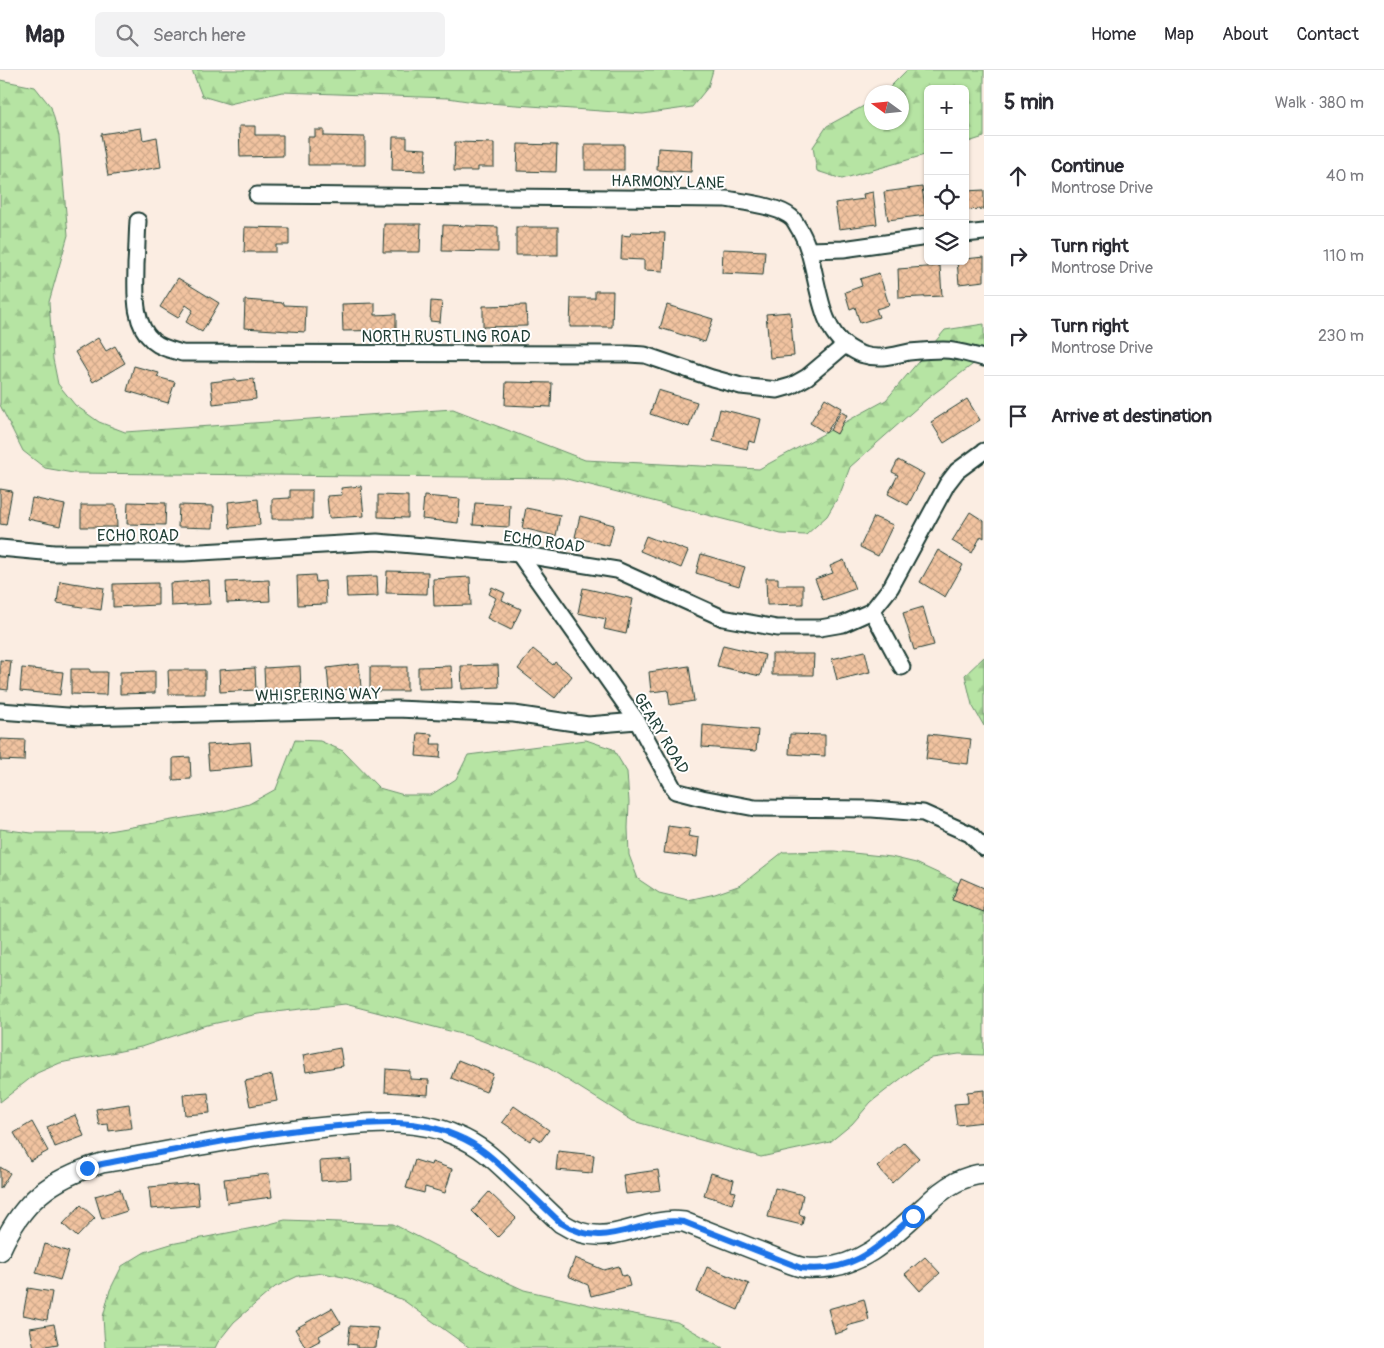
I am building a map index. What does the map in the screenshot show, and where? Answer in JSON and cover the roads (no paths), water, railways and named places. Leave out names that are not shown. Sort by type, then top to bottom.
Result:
[{"type":"street","name":"HARMONY LANE","points":[[257,195],[726,198],[776,209],[791,217],[802,232],[809,250],[824,315],[834,333],[845,345],[864,355],[882,358],[911,352],[945,350],[984,358]]},
{"type":"street","name":"NORTH RUSTLING ROAD","points":[[138,221],[136,292],[140,320],[146,334],[154,342],[166,349],[182,353],[637,354],[664,360],[712,378],[742,386],[777,390],[791,386],[807,377],[845,345]]},
{"type":"street","points":[[969,234],[984,232]]},
{"type":"street","points":[[809,250],[843,249],[924,238]]},
{"type":"street","name":"ECHO ROAD","points":[[0,548],[54,553],[184,553],[377,542],[519,554],[617,570],[723,618],[777,628],[820,628],[843,624],[872,611],[891,587],[947,484],[957,470],[984,451]]},
{"type":"street","name":"GEARY ROAD","points":[[519,554],[637,721],[675,791],[755,808],[872,809],[923,813],[970,834],[984,848]]},
{"type":"street","points":[[872,611],[902,667]]},
{"type":"street","name":"WHISPERING WAY","points":[[0,711],[81,718],[397,709],[514,714],[588,725],[637,721]]},
{"type":"street","points":[[0,1251],[14,1224],[32,1200],[57,1181],[87,1168],[294,1130],[347,1125],[421,1124],[456,1135],[480,1148],[561,1223],[581,1233],[594,1236],[616,1234],[672,1221],[684,1222],[801,1268],[811,1269],[841,1266],[870,1253],[953,1183],[978,1174],[984,1174]]}]
